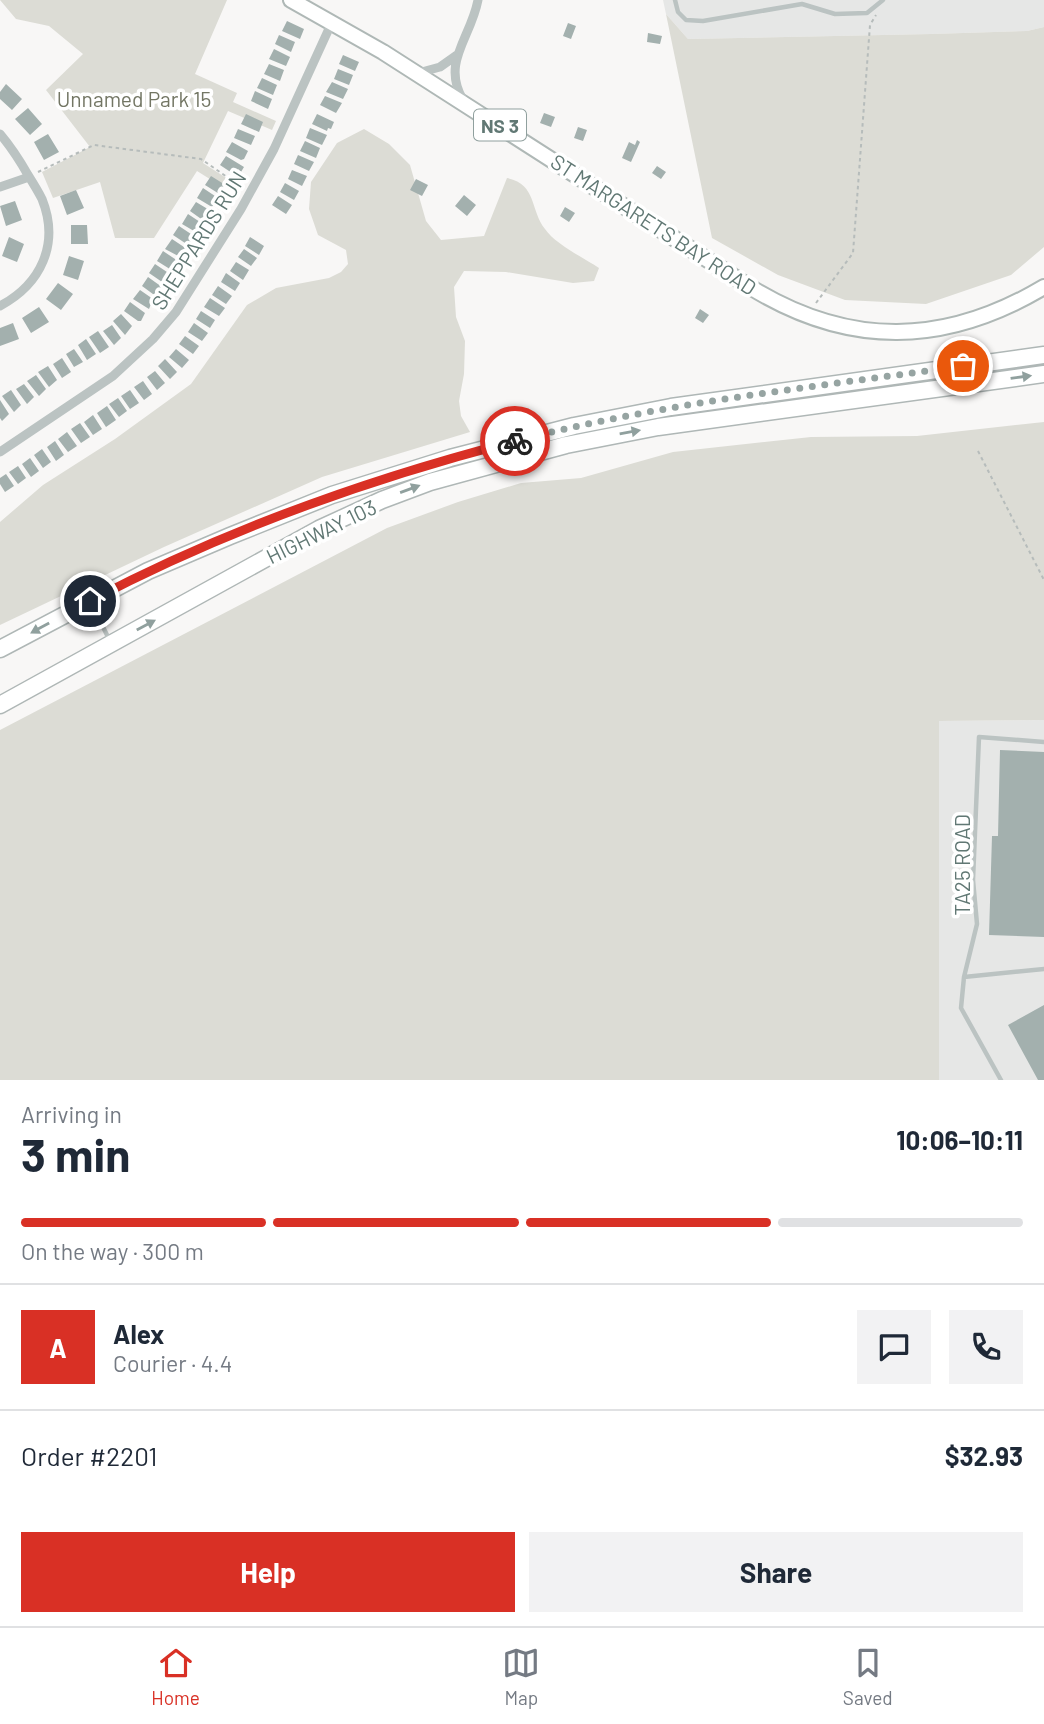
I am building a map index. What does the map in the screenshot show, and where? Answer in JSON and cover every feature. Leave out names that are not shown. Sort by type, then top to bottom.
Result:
[{"type":"highway","points":[[784,390],[798,384],[1044,344]]},
{"type":"highway","name":"HIGHWAY 103","points":[[0,649],[157,567],[332,495],[419,467],[606,419],[784,390],[1044,355]]},
{"type":"highway","name":"HIGHWAY 103","points":[[0,705],[338,520],[405,491],[482,467],[596,438],[679,423],[1044,374]]},
{"type":"main road","name":"ST MARGARETS BAY ROAD","points":[[291,0],[332,22],[530,144],[765,296],[807,316],[846,328],[881,331],[933,330],[968,323],[1001,311],[1044,287]]},
{"type":"street","points":[[465,105],[454,79],[457,55],[475,17],[478,0]]},
{"type":"street","name":"SHEPPARDS RUN","points":[[0,452],[99,387],[153,340],[186,297],[250,192],[282,133],[332,22]]},
{"type":"street","points":[[415,73],[440,67],[457,55]]},
{"type":"street","points":[[0,134],[16,154],[43,202],[47,215],[46,251],[40,271],[21,292],[0,306]]},
{"type":"street","points":[[0,187],[29,177]]},
{"type":"lane","points":[[675,0],[678,12],[686,20],[703,21],[802,2],[835,14],[867,13],[883,0]]},
{"type":"lane","points":[[90,601],[111,644]]},
{"type":"lane","name":"TA25 ROAD","points":[[964,977],[977,924],[972,880],[979,737],[1044,742]]},
{"type":"lane","points":[[1001,1080],[961,1008],[964,977],[1044,969]]},
{"type":"path","points":[[807,316],[853,253],[870,25],[881,8]]},
{"type":"path","points":[[29,177],[94,145],[201,159],[250,192]]},
{"type":"path","points":[[978,451],[1044,580]]},
{"type":"shaded area","points":[[663,0],[1044,0],[1044,27],[1027,31],[688,39],[666,14]]},
{"type":"shaded area","points":[[1044,720],[1044,1080],[939,1080],[939,721]]},
{"type":"green space","name":"Unnamed Park 15","points":[[0,0],[227,0],[195,74],[237,93],[233,102],[276,121],[272,130],[228,111],[203,163],[242,188],[237,196],[197,171],[154,238],[115,238],[100,182],[53,198],[42,172],[90,147],[46,90],[83,54],[49,26],[16,19]]},
{"type":"green space","points":[[666,14],[688,39],[1027,31],[1044,27],[1044,247],[1011,275],[926,304],[845,300],[778,275],[712,238]]},
{"type":"green space","points":[[364,129],[389,144],[410,165],[426,221],[441,240],[484,236],[507,178],[517,181],[528,192],[540,222],[550,235],[599,268],[594,281],[573,283],[506,272],[464,271],[454,287],[456,317],[465,341],[464,374],[459,401],[461,416],[470,432],[322,477],[164,547],[0,625],[0,522],[43,485],[115,439],[191,384],[247,305],[276,288],[329,278],[341,272],[348,264],[346,250],[318,235],[309,209],[311,182],[337,143]]},
{"type":"green space","points":[[1044,422],[1044,720],[939,721],[939,1080],[0,1080],[0,730],[387,528],[521,483],[581,478],[673,452],[811,437],[917,436]]},
{"type":"building","points":[[287,21],[304,29],[300,39],[282,31]]},
{"type":"building","points":[[568,23],[576,26],[571,39],[563,36]]},
{"type":"building","points":[[648,33],[662,36],[660,44],[647,42]]},
{"type":"building","points":[[279,35],[295,42],[291,52],[275,44]]},
{"type":"building","points":[[274,49],[290,57],[286,66],[269,59]]},
{"type":"building","points":[[343,55],[359,62],[355,71],[339,64]]},
{"type":"building","points":[[269,64],[284,70],[280,81],[264,74]]},
{"type":"building","points":[[338,69],[353,75],[349,85],[334,79]]},
{"type":"building","points":[[262,78],[277,85],[273,95],[257,88]]},
{"type":"building","points":[[332,82],[348,89],[343,99],[326,92]]},
{"type":"building","points":[[6,84],[22,99],[12,110],[0,99],[0,92]]},
{"type":"building","points":[[255,91],[272,99],[268,109],[251,101]]},
{"type":"building","points":[[325,96],[342,103],[336,113],[320,105]]},
{"type":"building","points":[[28,108],[42,124],[30,135],[15,119]]},
{"type":"building","points":[[544,113],[555,117],[551,127],[540,123]]},
{"type":"building","points":[[246,114],[263,122],[259,132],[241,124]]},
{"type":"building","points":[[317,114],[334,122],[331,129],[328,128],[327,131],[312,124]]},
{"type":"building","points":[[578,127],[587,130],[583,141],[574,138]]},
{"type":"building","points":[[310,128],[327,135],[322,145],[306,138]]},
{"type":"building","points":[[238,129],[255,136],[251,145],[234,138]]},
{"type":"building","points":[[48,134],[59,152],[44,160],[34,142]]},
{"type":"building","points":[[637,140],[640,142],[631,162],[622,158],[629,142],[635,145]]},
{"type":"building","points":[[305,141],[320,148],[316,158],[300,151]]},
{"type":"building","points":[[232,142],[248,151],[244,159],[226,152]]},
{"type":"building","points":[[298,155],[314,162],[309,171],[294,164]]},
{"type":"building","points":[[226,156],[244,167],[241,172],[238,169],[235,175],[220,165]]},
{"type":"building","points":[[657,166],[666,172],[661,179],[652,173]]},
{"type":"building","points":[[292,170],[307,176],[302,186],[288,179]]},
{"type":"building","points":[[211,176],[227,186],[221,195],[205,185]]},
{"type":"building","points":[[416,179],[428,185],[422,196],[410,190]]},
{"type":"building","points":[[285,183],[299,191],[294,200],[280,192]]},
{"type":"building","points":[[203,188],[218,198],[212,207],[197,198]]},
{"type":"building","points":[[76,190],[84,208],[67,215],[60,196]]},
{"type":"building","points":[[464,195],[476,205],[467,216],[455,206]]},
{"type":"building","points":[[278,196],[292,205],[286,214],[272,205]]},
{"type":"building","points":[[15,201],[22,220],[6,226],[0,206]]},
{"type":"building","points":[[196,202],[211,211],[204,221],[190,211]]},
{"type":"building","points":[[565,207],[575,213],[569,222],[560,216]]},
{"type":"building","points":[[188,214],[203,224],[199,234],[182,224]]},
{"type":"building","points":[[71,225],[87,225],[88,244],[71,244]]},
{"type":"building","points":[[179,226],[194,236],[188,245],[173,235]]},
{"type":"building","points":[[9,237],[24,244],[17,262],[2,256]]},
{"type":"building","points":[[250,237],[264,246],[259,255],[245,246]]},
{"type":"building","points":[[172,239],[187,249],[182,258],[165,249]]},
{"type":"building","points":[[244,249],[257,258],[251,266],[238,257]]},
{"type":"building","points":[[163,251],[178,261],[173,271],[157,261]]},
{"type":"building","points":[[69,256],[84,261],[78,280],[63,275]]},
{"type":"building","points":[[236,262],[249,270],[243,280],[230,271]]},
{"type":"building","points":[[155,264],[170,274],[165,284],[149,273]]},
{"type":"building","points":[[226,273],[240,283],[235,291],[221,282]]},
{"type":"building","points":[[148,277],[162,287],[157,297],[142,286]]},
{"type":"building","points":[[58,283],[73,294],[61,310],[46,299]]},
{"type":"building","points":[[218,286],[232,296],[226,304],[212,295]]},
{"type":"building","points":[[140,290],[153,299],[149,309],[133,299]]},
{"type":"building","points":[[210,298],[225,308],[219,316],[204,307]]},
{"type":"building","points":[[130,302],[145,313],[141,321],[124,311]]},
{"type":"building","points":[[39,307],[49,322],[31,333],[22,318]]},
{"type":"building","points":[[700,309],[709,315],[703,323],[695,318]]},
{"type":"building","points":[[201,311],[215,320],[210,328],[196,319]]},
{"type":"building","points":[[121,314],[132,326],[125,335],[113,321]]},
{"type":"building","points":[[13,323],[19,339],[0,346],[0,328]]},
{"type":"building","points":[[194,323],[208,333],[202,341],[188,332]]},
{"type":"building","points":[[112,325],[121,338],[114,345],[103,331]]},
{"type":"building","points":[[98,331],[109,347],[100,353],[89,337]]},
{"type":"building","points":[[185,336],[199,346],[193,354],[179,344]]},
{"type":"building","points":[[86,339],[96,354],[87,360],[78,345]]},
{"type":"building","points":[[74,349],[83,362],[74,367],[66,354]]},
{"type":"building","points":[[176,349],[189,360],[182,368],[169,357]]},
{"type":"building","points":[[62,358],[71,372],[62,378],[53,364]]},
{"type":"building","points":[[165,359],[177,372],[170,379],[158,366]]},
{"type":"building","points":[[48,366],[57,380],[49,387],[38,372]]},
{"type":"building","points":[[155,371],[165,383],[157,390],[147,377]]},
{"type":"building","points":[[36,375],[46,389],[39,396],[27,381]]},
{"type":"building","points":[[143,381],[152,394],[144,400],[134,387]]},
{"type":"building","points":[[24,384],[34,397],[27,404],[16,389]]},
{"type":"building","points":[[11,390],[21,405],[14,412],[2,396]]},
{"type":"building","points":[[130,390],[139,403],[130,409],[121,396]]},
{"type":"building","points":[[118,398],[127,411],[119,417],[109,404]]},
{"type":"building","points":[[0,400],[9,414],[2,421],[0,418]]},
{"type":"building","points":[[107,406],[116,420],[106,427],[97,413]]},
{"type":"building","points":[[93,415],[102,429],[93,435],[84,422]]},
{"type":"building","points":[[80,423],[90,437],[81,443],[71,429]]},
{"type":"building","points":[[67,432],[77,446],[68,452],[58,439]]},
{"type":"building","points":[[55,441],[64,455],[56,461],[47,447]]},
{"type":"building","points":[[42,449],[51,462],[43,468],[34,455]]},
{"type":"building","points":[[30,458],[39,471],[31,477],[22,464]]},
{"type":"building","points":[[18,466],[26,478],[18,484],[9,472]]},
{"type":"building","points":[[6,474],[14,486],[5,492],[0,478]]},
{"type":"building","points":[[1000,750],[1044,752],[1044,937],[989,935],[992,836],[998,836]]},
{"type":"building","points":[[1044,1005],[1044,1080],[1038,1080],[1008,1025]]},
{"type":"way so far","points":[[515,441],[606,419],[671,407],[963,366]]},
{"type":"route","points":[[90,601],[166,563],[318,500],[419,467],[515,441]]}]
